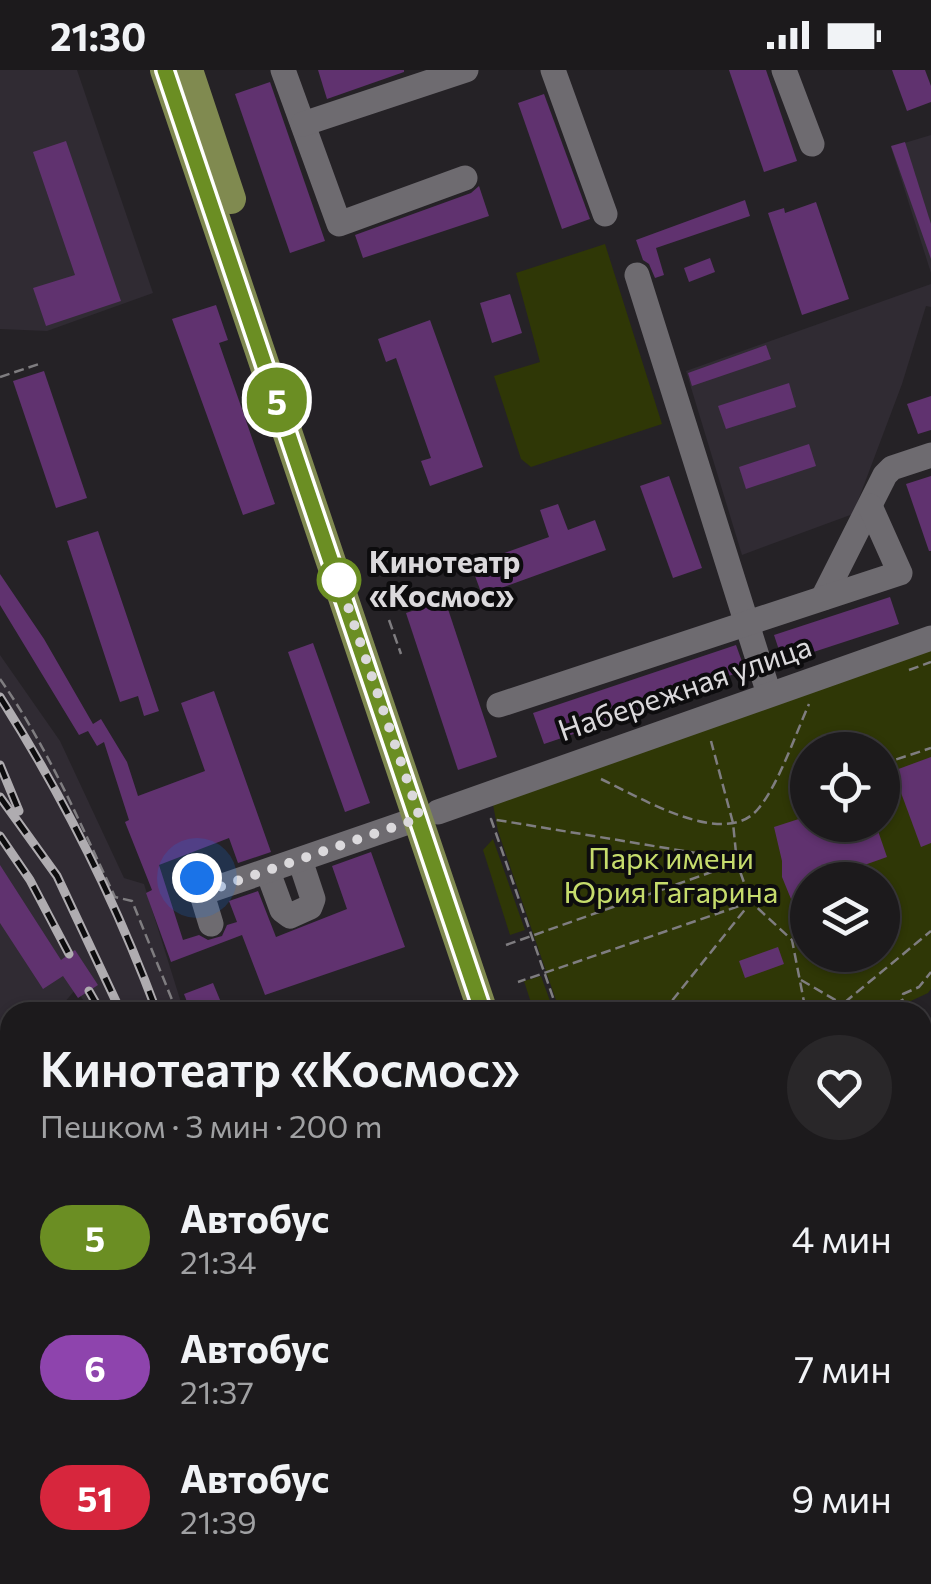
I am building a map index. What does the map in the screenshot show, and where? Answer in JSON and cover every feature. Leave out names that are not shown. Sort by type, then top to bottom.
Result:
[{"type":"main road","points":[[184,74],[427,816],[480,1002]]},
{"type":"main road","points":[[427,816],[500,1002]]},
{"type":"street","points":[[283,70],[339,224],[466,178]]},
{"type":"street","points":[[303,124],[466,70]]},
{"type":"street","points":[[554,70],[605,214]]},
{"type":"street","points":[[784,70],[812,144]]},
{"type":"street","points":[[637,275],[769,694]]},
{"type":"street","points":[[823,598],[892,468],[931,455]]},
{"type":"street","points":[[499,705],[900,573],[870,506]]},
{"type":"street","name":"Набережная улица","points":[[211,924],[200,885],[268,872],[931,638]]},
{"type":"street","points":[[268,872],[282,910],[290,916],[310,907],[313,898],[305,858]]},
{"type":"street","points":[[305,858],[328,906]]},
{"type":"street","points":[[0,1136],[0,1192]]},
{"type":"path","points":[[0,377],[39,364]]},
{"type":"path","points":[[389,620],[401,654]]},
{"type":"path","points":[[916,667],[931,662]]},
{"type":"path","points":[[0,679],[58,776],[115,897],[132,900],[173,1002]]},
{"type":"path","points":[[591,774],[690,821],[733,823],[757,810],[810,702]]},
{"type":"path","points":[[709,734],[733,823],[737,863],[751,902],[792,940],[804,1002]]},
{"type":"path","points":[[900,758],[931,748]]},
{"type":"path","points":[[554,1002],[490,820],[737,863]]},
{"type":"path","points":[[506,945],[737,863]]},
{"type":"path","points":[[518,982],[751,902]]},
{"type":"path","points":[[671,1002],[751,902]]},
{"type":"path","points":[[848,1002],[931,931]]},
{"type":"path","points":[[900,1002],[904,994],[919,988],[931,972]]},
{"type":"path","points":[[798,979],[839,1002]]},
{"type":"shaded area","points":[[0,70],[77,70],[153,293],[47,331],[0,329]]},
{"type":"shaded area","points":[[931,135],[931,273],[891,147]]},
{"type":"shaded area","points":[[931,284],[931,307],[926,306],[902,384],[853,514],[742,555],[686,371]]},
{"type":"shaded area","points":[[0,655],[60,741],[124,878],[144,884],[181,1002],[84,1002],[76,989],[65,1002],[0,1002]]},
{"type":"green space","points":[[605,244],[662,424],[531,467],[521,459],[494,376],[540,362],[516,273]]},
{"type":"green space","name":"Парк имени Юрия Гагарина","points":[[931,647],[928,993],[909,1002],[557,1002],[498,831],[491,794]]},
{"type":"green space","points":[[493,839],[525,930],[510,935],[483,850]]},
{"type":"green space","points":[[541,976],[550,1002],[531,1002],[524,981]]},
{"type":"building","points":[[318,70],[404,70],[404,72],[327,99]]},
{"type":"building","points":[[729,70],[766,70],[797,161],[764,172]]},
{"type":"building","points":[[892,70],[925,70],[931,102],[907,111]]},
{"type":"building","points":[[270,82],[325,241],[290,253],[235,94]]},
{"type":"building","points":[[544,94],[590,219],[562,229],[518,103]]},
{"type":"building","points":[[66,141],[121,301],[46,326],[33,288],[75,275],[33,152]]},
{"type":"building","points":[[905,142],[931,224],[931,259],[891,146]]},
{"type":"building","points":[[479,186],[489,216],[363,258],[355,235],[471,193]]},
{"type":"building","points":[[745,200],[750,216],[656,248],[664,275],[655,278],[636,240]]},
{"type":"building","points":[[816,202],[849,299],[802,315],[768,213],[784,208],[785,213]]},
{"type":"building","points":[[710,258],[715,272],[689,282],[684,268]]},
{"type":"building","points":[[510,294],[522,333],[492,343],[480,303]]},
{"type":"building","points":[[216,305],[228,340],[219,343],[275,504],[243,515],[172,319]]},
{"type":"building","points":[[430,320],[483,467],[430,486],[421,461],[431,458],[396,358],[386,362],[378,339]]},
{"type":"building","points":[[766,345],[771,359],[692,386],[688,373]]},
{"type":"building","points":[[44,371],[87,498],[56,508],[13,381]]},
{"type":"building","points":[[789,383],[796,407],[726,429],[718,406]]},
{"type":"building","points":[[931,396],[931,430],[918,434],[907,404]]},
{"type":"building","points":[[809,444],[816,466],[746,489],[739,467]]},
{"type":"building","points":[[669,476],[702,568],[673,578],[640,486]]},
{"type":"building","points":[[931,476],[931,551],[929,551],[906,484]]},
{"type":"building","points":[[558,504],[568,530],[595,520],[606,550],[482,595],[471,565],[549,537],[540,510]]},
{"type":"building","points":[[98,531],[159,711],[144,716],[138,696],[120,702],[67,541]]},
{"type":"building","points":[[0,574],[44,639],[93,724],[101,719],[127,762],[138,796],[205,771],[181,703],[214,691],[271,852],[238,863],[229,838],[159,865],[183,940],[199,935],[208,940],[222,936],[227,925],[237,922],[229,901],[258,891],[276,937],[347,909],[332,866],[371,852],[405,947],[265,995],[242,935],[171,962],[146,893],[152,890],[125,822],[129,820],[104,742],[97,746],[88,731],[79,735],[0,605]]},
{"type":"building","points":[[890,597],[899,624],[783,662],[774,635]]},
{"type":"building","points":[[445,600],[497,757],[458,770],[406,613]]},
{"type":"building","points":[[313,643],[370,803],[345,812],[288,652]]},
{"type":"building","points":[[736,645],[745,670],[699,687],[701,691],[544,744],[533,713]]},
{"type":"building","points":[[931,757],[931,843],[921,847],[900,790],[900,768]]},
{"type":"building","points":[[790,822],[790,842],[882,842],[887,857],[873,862],[790,862],[790,897],[782,877],[774,827]]},
{"type":"building","points":[[0,865],[61,960],[75,950],[98,985],[78,998],[63,976],[43,989],[0,923]]},
{"type":"building","points":[[778,947],[784,964],[745,978],[739,961]]},
{"type":"building","points":[[213,983],[221,1002],[187,1002],[184,994]]},
{"type":"railway","points":[[0,697],[87,850],[153,1002]]},
{"type":"railway","points":[[0,765],[19,811]]},
{"type":"railway","points":[[0,797],[57,876],[116,1002]]},
{"type":"railway","points":[[0,836],[30,880],[69,954]]},
{"type":"railway","points":[[89,991],[95,1002]]},
{"type":"bus line","name":"5","points":[[165,70],[480,1002]]},
{"type":"place","name":"Кинотеатр «Космос»","points":[[339,580]]},
{"type":"route","points":[[197,878],[202,893],[420,818],[339,580]]}]
